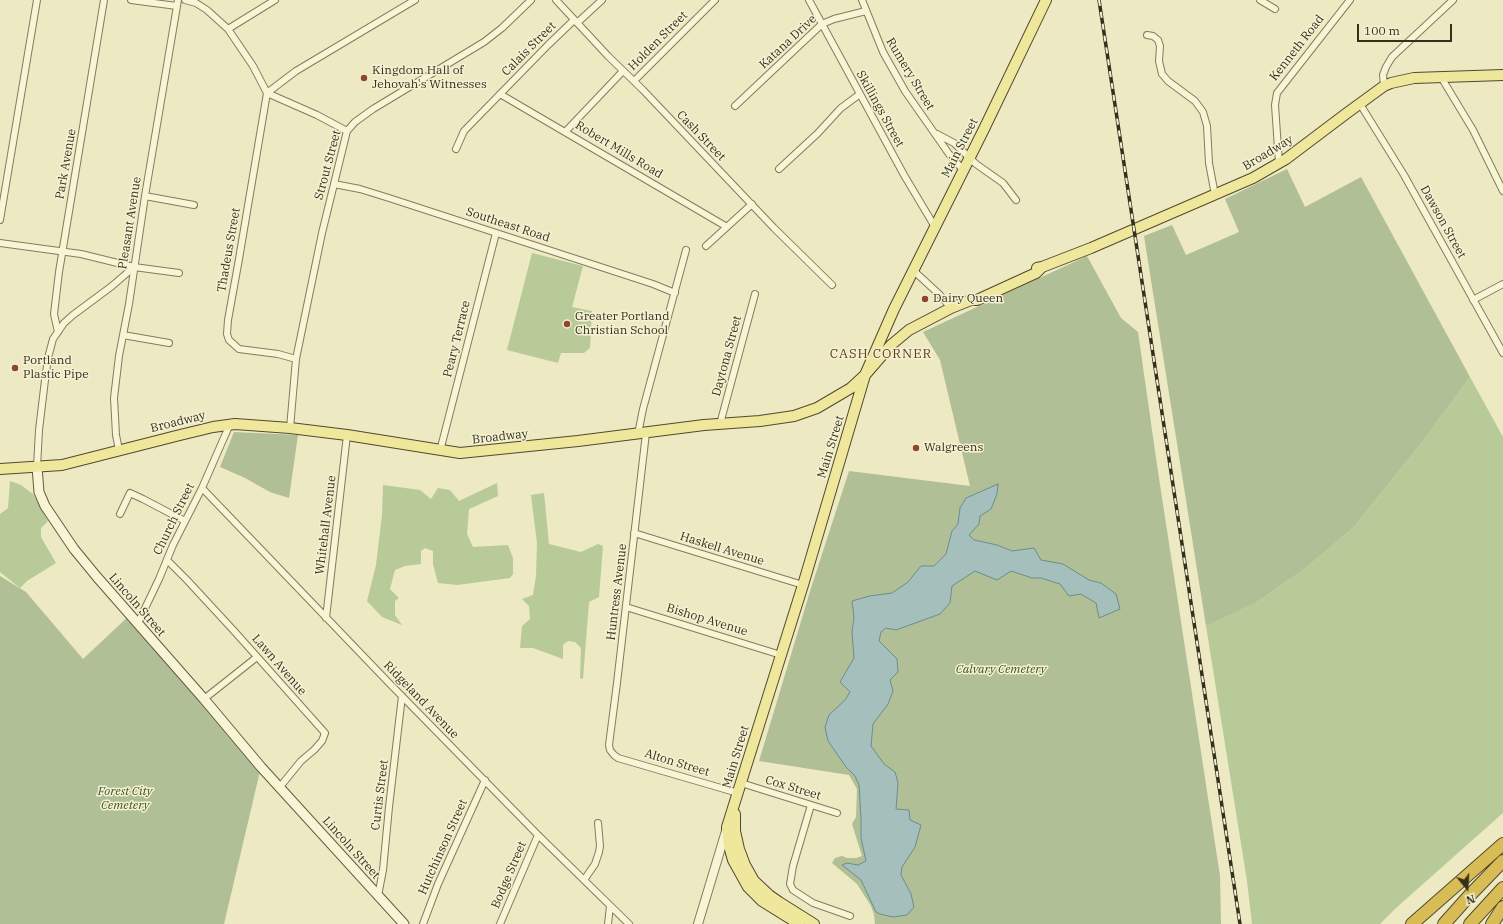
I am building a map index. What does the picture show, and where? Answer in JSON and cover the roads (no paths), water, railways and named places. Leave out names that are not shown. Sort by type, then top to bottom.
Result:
[{"type":"highway","points":[[1412,924],[1503,844]]},
{"type":"highway","points":[[1444,924],[1503,861]]},
{"type":"highway","points":[[1470,924],[1503,888]]},
{"type":"highway","points":[[1492,924],[1503,907]]},
{"type":"main road","name":"Main Street","points":[[727,827],[803,585],[865,375],[888,323],[969,157],[984,130],[1046,0]]},
{"type":"main road","name":"Broadway","points":[[0,469],[62,466],[119,450],[230,424],[290,428],[347,435],[440,451],[472,453],[794,416],[809,412],[846,391],[865,375],[887,350],[909,330],[951,308],[971,300],[977,300],[1036,273],[1042,267],[1091,248],[1253,178],[1279,163],[1384,86],[1406,79],[1503,75]]},
{"type":"main road","name":"Lincoln Street","points":[[37,467],[39,492],[44,506],[92,572],[204,699],[279,788],[404,924]]},
{"type":"main road","points":[[737,797],[734,821],[736,840],[749,873],[754,881],[768,895],[814,924]]},
{"type":"main road","points":[[727,827],[731,854],[739,873],[748,887],[762,901],[800,924]]},
{"type":"street","points":[[0,220],[36,0]]},
{"type":"street","name":"Park Avenue","points":[[58,332],[54,314],[104,0]]},
{"type":"street","points":[[131,0],[178,3]]},
{"type":"street","points":[[185,0],[196,3],[207,10],[228,29],[253,66],[267,93],[347,131]]},
{"type":"street","points":[[228,29],[276,0]]},
{"type":"street","points":[[267,93],[296,72],[415,0]]},
{"type":"street","name":"Strout Street","points":[[290,428],[296,359],[322,233],[347,131],[355,122],[373,109],[484,42],[502,28],[531,0]]},
{"type":"street","name":"Cash Street","points":[[556,0],[623,71],[832,285]]},
{"type":"street","name":"Calais Street","points":[[456,149],[464,131],[500,94],[576,22],[602,0]]},
{"type":"street","name":"Holden Street","points":[[634,81],[715,0]]},
{"type":"street","name":"Skillings Street","points":[[810,0],[904,175],[935,227]]},
{"type":"street","name":"Rumery Street","points":[[862,0],[880,45],[905,91],[949,154],[963,170]]},
{"type":"street","points":[[1260,0],[1275,9]]},
{"type":"street","name":"Kenneth Road","points":[[1279,163],[1275,105],[1277,93],[1350,0]]},
{"type":"street","points":[[1384,86],[1383,75],[1392,58],[1453,0]]},
{"type":"street","name":"Pleasant Avenue","points":[[119,450],[116,435],[114,398],[119,356],[178,3]]},
{"type":"street","name":"Katana Drive","points":[[735,106],[822,24],[834,19],[866,11]]},
{"type":"street","points":[[1148,35],[1153,36],[1158,40],[1160,46],[1159,61],[1162,74],[1168,81],[1195,101],[1203,112],[1207,126],[1209,163],[1215,195]]},
{"type":"street","points":[[566,132],[623,71]]},
{"type":"street","points":[[1441,77],[1473,130],[1503,191]]},
{"type":"street","name":"Thadeus Street","points":[[267,93],[228,320],[227,334],[229,340],[238,348],[278,354],[296,359]]},
{"type":"street","name":"Robert Mills Road","points":[[500,94],[727,226]]},
{"type":"street","points":[[779,169],[817,134],[841,108],[860,94]]},
{"type":"street","name":"Dawson Street","points":[[1360,104],[1404,175],[1503,353]]},
{"type":"street","name":"Rumery Street","points":[[936,134],[954,143],[969,157],[1003,183],[1016,200]]},
{"type":"street","name":"Southeast Road","points":[[334,184],[360,189],[653,284],[675,293]]},
{"type":"street","points":[[145,196],[194,204]]},
{"type":"street","points":[[706,246],[752,204]]},
{"type":"street","name":"Peary Terrace","points":[[440,451],[496,233]]},
{"type":"street","points":[[0,242],[81,254],[134,266],[179,273]]},
{"type":"street","name":"Huntress Avenue","points":[[612,752],[609,745],[634,534],[643,409],[686,250]]},
{"type":"street","name":"Lincoln Street","points":[[37,467],[39,430],[45,380],[48,358],[53,339],[64,323],[81,307],[112,286],[134,266]]},
{"type":"street","points":[[914,271],[940,294],[951,308]]},
{"type":"street","points":[[1473,300],[1503,284]]},
{"type":"street","name":"Daytona Street","points":[[720,424],[755,294]]},
{"type":"street","points":[[123,335],[169,343]]},
{"type":"street","name":"Church Street","points":[[138,623],[173,545],[202,488],[230,424]]},
{"type":"street","name":"Whitehall Avenue","points":[[326,618],[347,435]]},
{"type":"street","name":"Ridgeland Avenue","points":[[202,488],[305,597],[538,835],[629,924]]},
{"type":"street","points":[[120,514],[130,493],[185,521]]},
{"type":"street","name":"Haskell Avenue","points":[[634,534],[803,585]]},
{"type":"street","name":"Lawn Avenue","points":[[167,560],[188,580],[325,733],[318,746],[300,761],[279,788]]},
{"type":"street","name":"Bishop Avenue","points":[[626,607],[781,655]]},
{"type":"street","points":[[204,699],[257,657]]},
{"type":"street","name":"Curtis Street","points":[[378,896],[383,870],[388,807],[402,696]]},
{"type":"street","name":"Alton Street","points":[[612,752],[618,758],[737,797]]},
{"type":"street","name":"Hutchinson Street","points":[[423,924],[438,884],[485,780]]},
{"type":"street","name":"Cox Street","points":[[741,783],[837,813]]},
{"type":"street","points":[[811,805],[793,866],[790,884],[793,890],[813,903],[850,916]]},
{"type":"street","points":[[584,880],[594,864],[599,852],[600,846],[598,823]]},
{"type":"street","name":"Main Street","points":[[698,924],[727,827]]},
{"type":"street","name":"Bodge Street","points":[[500,924],[538,835]]},
{"type":"street","points":[[608,924],[610,906]]},
{"type":"water","points":[[998,484],[997,494],[991,509],[980,516],[979,524],[969,535],[974,540],[997,545],[1012,551],[1034,548],[1041,560],[1063,564],[1089,580],[1101,583],[1116,594],[1120,609],[1099,618],[1096,603],[1081,594],[1069,596],[1060,584],[1041,578],[1032,578],[1011,571],[997,580],[975,571],[952,586],[950,603],[940,614],[896,630],[886,628],[881,632],[879,641],[897,659],[898,672],[890,680],[893,691],[888,704],[873,724],[871,746],[884,764],[895,772],[898,783],[896,809],[909,810],[910,820],[921,825],[915,847],[902,867],[901,875],[911,894],[914,907],[907,915],[893,917],[880,914],[876,912],[861,880],[842,865],[847,863],[858,865],[866,861],[861,838],[859,785],[855,776],[846,767],[828,741],[825,727],[829,715],[845,700],[850,692],[840,682],[854,658],[852,632],[854,617],[852,601],[870,596],[892,593],[908,582],[921,566],[934,566],[946,554],[952,531],[958,524],[960,508],[966,498]]},
{"type":"railway","points":[[1099,0],[1240,924]]},
{"type":"place","name":"Kingdom Hall of Jehovah's Witnesses","points":[[364,78]]},
{"type":"place","name":"Dairy Queen","points":[[925,299]]},
{"type":"place","name":"Greater Portland Christian School","points":[[567,324]]},
{"type":"place","name":"Portland Plastic Pipe","points":[[15,368]]},
{"type":"place","name":"Walgreens","points":[[916,448]]},
{"type":"district","name":"CASH CORNER","points":[[881,354]]},
{"type":"park label","name":"Calvary Cemetery","points":[[1001,670]]},
{"type":"park label","name":"Forest City Cemetery","points":[[125,799]]}]
